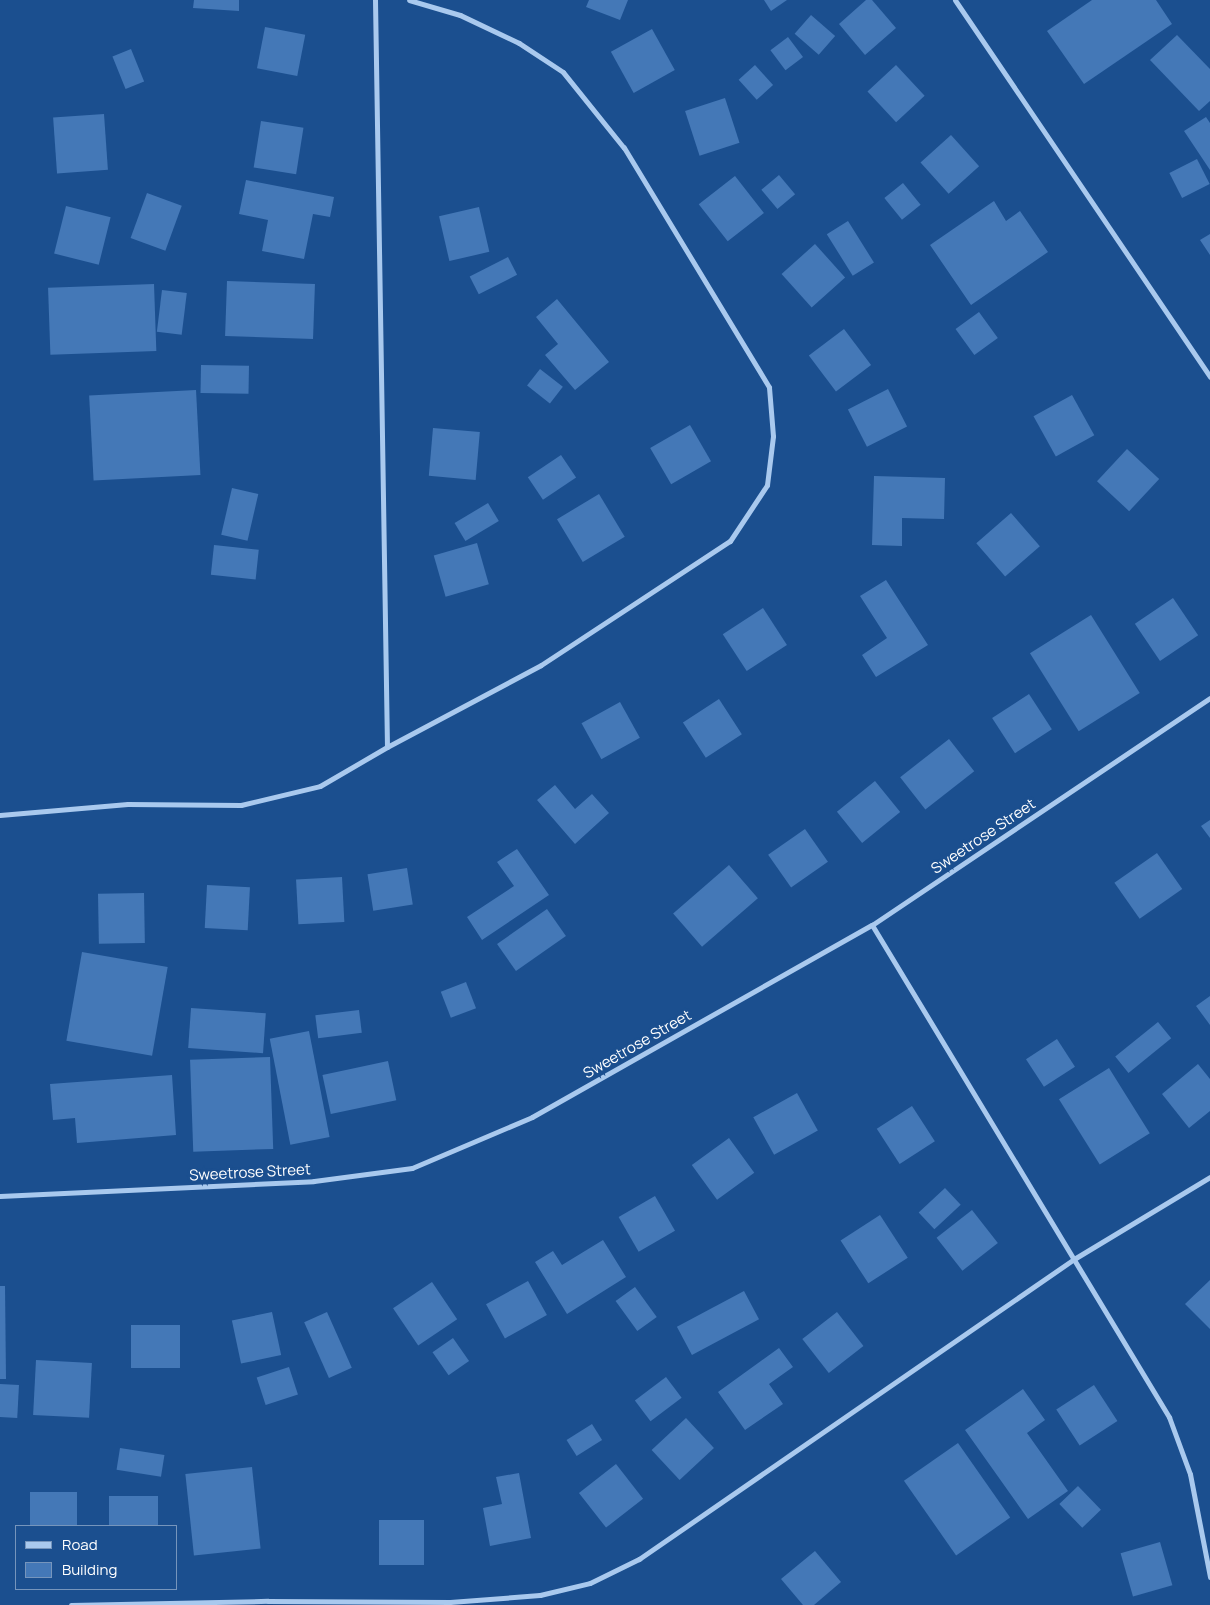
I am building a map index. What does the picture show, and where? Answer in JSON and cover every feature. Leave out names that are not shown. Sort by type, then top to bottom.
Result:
[{"type":"street","points":[[375,0],[387,747]]},
{"type":"street","points":[[0,815],[128,804],[240,805],[320,786],[387,747],[541,665],[730,541],[767,485],[773,436],[769,387],[624,148],[563,72],[519,43],[460,15],[409,0]]},
{"type":"street","points":[[955,0],[1210,378]]},
{"type":"street","name":"Sweetrose Street","points":[[0,1196],[314,1181],[412,1168],[532,1117],[872,925],[1210,698]]},
{"type":"street","points":[[872,925],[1169,1417],[1190,1474],[1210,1577]]},
{"type":"street","points":[[71,1605],[450,1602],[540,1595],[590,1583],[639,1559],[1074,1259],[1210,1177]]},
{"type":"building","points":[[194,0],[239,0],[239,11],[193,8]]},
{"type":"building","points":[[589,0],[628,0],[620,20],[586,7]]},
{"type":"building","points":[[764,0],[787,0],[771,11]]},
{"type":"building","points":[[866,0],[872,0],[896,28],[865,55],[839,24]]},
{"type":"building","points":[[1092,0],[1156,0],[1172,24],[1084,84],[1047,31]]},
{"type":"building","points":[[811,15],[835,36],[819,55],[795,34]]},
{"type":"building","points":[[265,27],[305,35],[297,76],[257,68]]},
{"type":"building","points":[[652,29],[675,70],[634,93],[611,52]]},
{"type":"building","points":[[1177,35],[1210,69],[1210,101],[1199,111],[1150,60]]},
{"type":"building","points":[[788,37],[803,57],[785,70],[770,50]]},
{"type":"building","points":[[131,49],[144,81],[126,89],[112,56]]},
{"type":"building","points":[[755,65],[773,85],[757,100],[739,80]]},
{"type":"building","points":[[896,65],[925,96],[896,122],[867,92]]},
{"type":"building","points":[[725,98],[740,143],[700,156],[685,111]]},
{"type":"building","points":[[104,114],[108,170],[57,173],[53,118]]},
{"type":"building","points":[[1206,117],[1210,123],[1210,170],[1184,131]]},
{"type":"building","points":[[261,121],[303,128],[296,174],[254,167]]},
{"type":"building","points":[[951,135],[979,166],[949,194],[921,162]]},
{"type":"building","points":[[1197,159],[1210,184],[1182,198],[1169,173]]},
{"type":"building","points":[[779,175],[795,194],[777,209],[761,190]]},
{"type":"building","points":[[735,176],[764,213],[728,241],[699,204]]},
{"type":"building","points":[[246,180],[334,197],[330,217],[313,214],[304,259],[262,251],[268,220],[239,214]]},
{"type":"building","points":[[903,183],[921,205],[902,220],[884,198]]},
{"type":"building","points":[[147,193],[182,206],[165,251],[131,238]]},
{"type":"building","points":[[994,201],[1006,221],[1020,211],[1048,252],[971,305],[930,245]]},
{"type":"building","points":[[66,206],[111,217],[99,265],[54,254]]},
{"type":"building","points":[[479,207],[489,252],[449,261],[439,216]]},
{"type":"building","points":[[848,221],[874,263],[853,276],[827,234]]},
{"type":"building","points":[[1210,234],[1210,255],[1200,240]]},
{"type":"building","points":[[815,244],[845,277],[812,308],[782,274]]},
{"type":"building","points":[[508,257],[517,275],[479,294],[470,277]]},
{"type":"building","points":[[227,281],[315,284],[313,339],[225,336]]},
{"type":"building","points":[[154,284],[156,351],[50,355],[48,288]]},
{"type":"building","points":[[162,290],[187,293],[182,335],[157,332]]},
{"type":"building","points":[[557,299],[609,362],[575,390],[545,355],[558,344],[536,317]]},
{"type":"building","points":[[979,312],[998,338],[974,355],[956,329]]},
{"type":"building","points":[[844,329],[871,365],[836,391],[809,355]]},
{"type":"building","points":[[201,365],[249,366],[249,394],[201,393]]},
{"type":"building","points":[[540,369],[563,387],[550,403],[527,386]]},
{"type":"building","points":[[888,389],[907,426],[867,447],[848,409]]},
{"type":"building","points":[[196,390],[200,475],[94,480],[89,396]]},
{"type":"building","points":[[1072,395],[1094,435],[1056,457],[1034,416]]},
{"type":"building","points":[[690,425],[711,461],[671,484],[650,448]]},
{"type":"building","points":[[433,428],[480,432],[476,480],[429,476]]},
{"type":"building","points":[[1127,449],[1159,479],[1129,511],[1097,481]]},
{"type":"building","points":[[561,455],[576,477],[543,500],[528,477]]},
{"type":"building","points":[[874,476],[945,478],[944,519],[902,518],[902,546],[872,545]]},
{"type":"building","points":[[232,488],[258,494],[248,541],[221,535]]},
{"type":"building","points":[[599,494],[625,537],[583,562],[557,519]]},
{"type":"building","points":[[488,503],[499,521],[465,541],[455,523]]},
{"type":"building","points":[[1011,513],[1040,546],[1005,576],[976,543]]},
{"type":"building","points":[[477,543],[489,584],[446,597],[434,555]]},
{"type":"building","points":[[214,545],[259,550],[256,580],[211,575]]},
{"type":"building","points":[[886,580],[928,645],[876,677],[862,655],[887,638],[860,596]]},
{"type":"building","points":[[1173,598],[1198,635],[1160,661],[1135,624]]},
{"type":"building","points":[[763,608],[787,645],[747,671],[723,634]]},
{"type":"building","points":[[1091,615],[1140,693],[1079,731],[1030,653]]},
{"type":"building","points":[[1029,694],[1052,729],[1015,753],[992,718]]},
{"type":"building","points":[[719,699],[742,734],[706,758],[683,722]]},
{"type":"building","points":[[620,702],[640,738],[601,759],[582,723]]},
{"type":"building","points":[[949,739],[974,771],[925,809],[900,777]]},
{"type":"building","points":[[875,781],[900,812],[862,843],[837,812]]},
{"type":"building","points":[[555,785],[575,809],[592,794],[609,813],[575,844],[537,800]]},
{"type":"building","points":[[1210,820],[1210,838],[1201,826]]},
{"type":"building","points":[[805,829],[828,862],[791,888],[768,855]]},
{"type":"building","points":[[517,849],[549,895],[482,940],[467,917],[514,886],[497,862]]},
{"type":"building","points":[[1157,853],[1182,889],[1140,919],[1114,883]]},
{"type":"building","points":[[729,865],[758,898],[702,947],[673,914]]},
{"type":"building","points":[[407,868],[413,905],[373,911],[367,874]]},
{"type":"building","points":[[342,877],[344,922],[298,924],[296,879]]},
{"type":"building","points":[[207,885],[250,887],[248,930],[205,928]]},
{"type":"building","points":[[144,893],[145,943],[99,944],[98,894]]},
{"type":"building","points":[[547,909],[566,936],[516,971],[497,944]]},
{"type":"building","points":[[82,952],[168,967],[152,1056],[66,1041]]},
{"type":"building","points":[[466,982],[476,1008],[451,1018],[441,992]]},
{"type":"building","points":[[1210,996],[1210,1025],[1196,1006]]},
{"type":"building","points":[[191,1008],[266,1013],[263,1053],[188,1048]]},
{"type":"building","points":[[359,1010],[362,1033],[318,1038],[315,1015]]},
{"type":"building","points":[[1158,1022],[1171,1038],[1128,1073],[1115,1057]]},
{"type":"building","points":[[309,1031],[330,1137],[290,1145],[270,1039]]},
{"type":"building","points":[[1057,1039],[1075,1067],[1044,1087],[1026,1059]]},
{"type":"building","points":[[270,1057],[273,1149],[193,1152],[190,1060]]},
{"type":"building","points":[[388,1061],[396,1100],[331,1114],[322,1075]]},
{"type":"building","points":[[1198,1064],[1210,1079],[1210,1111],[1189,1128],[1162,1094]]},
{"type":"building","points":[[1109,1068],[1150,1133],[1100,1165],[1059,1099]]},
{"type":"building","points":[[172,1075],[176,1135],[77,1143],[75,1118],[53,1120],[50,1084]]},
{"type":"building","points":[[797,1093],[818,1131],[774,1155],[753,1117]]},
{"type":"building","points":[[912,1106],[935,1141],[900,1164],[877,1129]]},
{"type":"building","points":[[729,1138],[754,1173],[717,1200],[692,1165]]},
{"type":"building","points":[[945,1188],[961,1205],[934,1229],[919,1213]]},
{"type":"building","points":[[655,1196],[675,1231],[639,1252],[619,1217]]},
{"type":"building","points":[[972,1210],[998,1243],[962,1271],[937,1238]]},
{"type":"building","points":[[880,1215],[908,1258],[868,1283],[841,1241]]},
{"type":"building","points":[[603,1240],[626,1277],[567,1314],[535,1262],[553,1251],[562,1265]]},
{"type":"building","points":[[1210,1280],[1210,1329],[1185,1304]]},
{"type":"building","points":[[528,1281],[547,1315],[505,1338],[486,1304]]},
{"type":"building","points":[[432,1282],[457,1319],[418,1346],[393,1308]]},
{"type":"building","points":[[0,1286],[5,1286],[6,1379],[0,1379]]},
{"type":"building","points":[[635,1287],[657,1317],[637,1331],[616,1301]]},
{"type":"building","points":[[744,1291],[759,1319],[692,1355],[677,1327]]},
{"type":"building","points":[[272,1312],[281,1355],[241,1364],[232,1321]]},
{"type":"building","points":[[327,1312],[352,1368],[329,1378],[304,1322]]},
{"type":"building","points":[[837,1312],[863,1346],[829,1373],[802,1339]]},
{"type":"building","points":[[131,1325],[180,1325],[180,1368],[131,1368]]},
{"type":"building","points":[[453,1338],[469,1361],[449,1375],[433,1352]]},
{"type":"building","points":[[779,1348],[793,1367],[769,1384],[783,1404],[745,1430],[718,1392]]},
{"type":"building","points":[[36,1360],[92,1363],[89,1418],[33,1415]]},
{"type":"building","points":[[289,1367],[298,1395],[266,1405],[257,1378]]},
{"type":"building","points":[[666,1377],[682,1398],[651,1421],[635,1400]]},
{"type":"building","points":[[0,1384],[19,1385],[17,1418],[0,1417]]},
{"type":"building","points":[[1094,1385],[1117,1421],[1080,1446],[1056,1410]]},
{"type":"building","points":[[1023,1389],[1045,1420],[1027,1433],[1068,1491],[1028,1519],[965,1430]]},
{"type":"building","points":[[686,1418],[714,1448],[680,1480],[652,1450]]},
{"type":"building","points":[[592,1424],[602,1440],[577,1456],[567,1440]]},
{"type":"building","points":[[958,1443],[1010,1518],[956,1555],[904,1481]]},
{"type":"building","points":[[120,1448],[164,1455],[161,1477],[117,1470]]},
{"type":"building","points":[[616,1464],[643,1499],[606,1528],[579,1493]]},
{"type":"building","points":[[252,1467],[261,1549],[194,1556],[185,1474]]},
{"type":"building","points":[[519,1473],[531,1538],[490,1546],[483,1508],[502,1504],[496,1477]]},
{"type":"building","points":[[1078,1486],[1101,1510],[1082,1528],[1059,1504]]},
{"type":"building","points":[[30,1492],[77,1492],[77,1525],[30,1525]]},
{"type":"building","points":[[109,1496],[158,1496],[158,1525],[109,1525]]},
{"type":"building","points":[[379,1520],[424,1520],[424,1565],[379,1565]]},
{"type":"building","points":[[1160,1542],[1172,1585],[1133,1597],[1121,1553]]},
{"type":"building","points":[[815,1551],[841,1582],[814,1605],[803,1605],[781,1579]]}]
